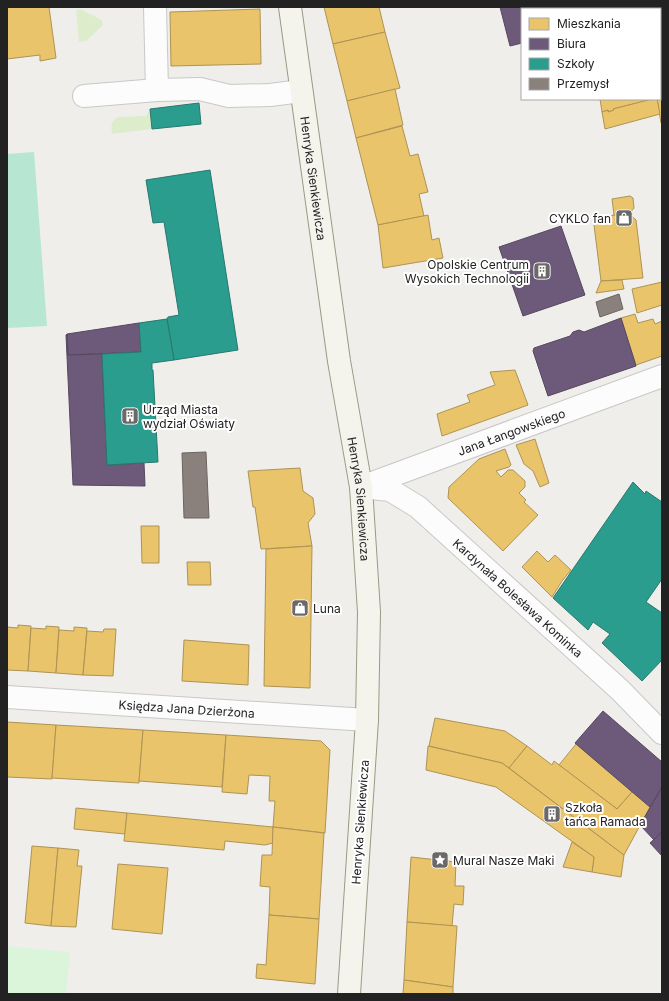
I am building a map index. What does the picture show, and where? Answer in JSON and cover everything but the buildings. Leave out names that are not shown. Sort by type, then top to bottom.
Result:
[{"type":"street","points":[[155,7],[157,90]]},
{"type":"street","name":"Henryka Sienkiewicza","points":[[290,7],[339,360],[361,487],[369,612],[367,720],[349,994]]},
{"type":"street","points":[[84,96],[157,90],[200,89],[229,96],[270,95],[301,91]]},
{"type":"street","name":"Jana Łangowskiego","points":[[361,487],[662,376]]},
{"type":"street","points":[[399,496],[397,482],[402,472]]},
{"type":"street","name":"Kardynała Bolesława Kominka","points":[[361,487],[390,490],[418,507],[620,690],[662,733]]},
{"type":"street","name":"Księdza Jana Dzierżona","points":[[7,697],[367,720]]},
{"type":"green space","points":[[80,9],[102,20],[103,25],[86,41],[79,42],[76,10]]},
{"type":"green space","points":[[150,109],[152,129],[112,134],[112,124],[118,117],[146,116]]},
{"type":"green space","points":[[34,152],[47,326],[7,328],[7,154]]},
{"type":"green space","points":[[7,946],[70,952],[66,994],[7,994]]},
{"type":"place","name":"CYKLO fan","points":[[624,218]]},
{"type":"place","name":"Opolskie Centrum Wysokich Technologii","points":[[542,271]]},
{"type":"place","name":"Urząd Miasta wydział Oświaty","points":[[130,416]]},
{"type":"place","name":"Luna","points":[[300,608]]},
{"type":"place","name":"Szkoła tańca Ramada","points":[[552,814]]},
{"type":"place","name":"Mural Nasze Maki","points":[[440,860]]}]
